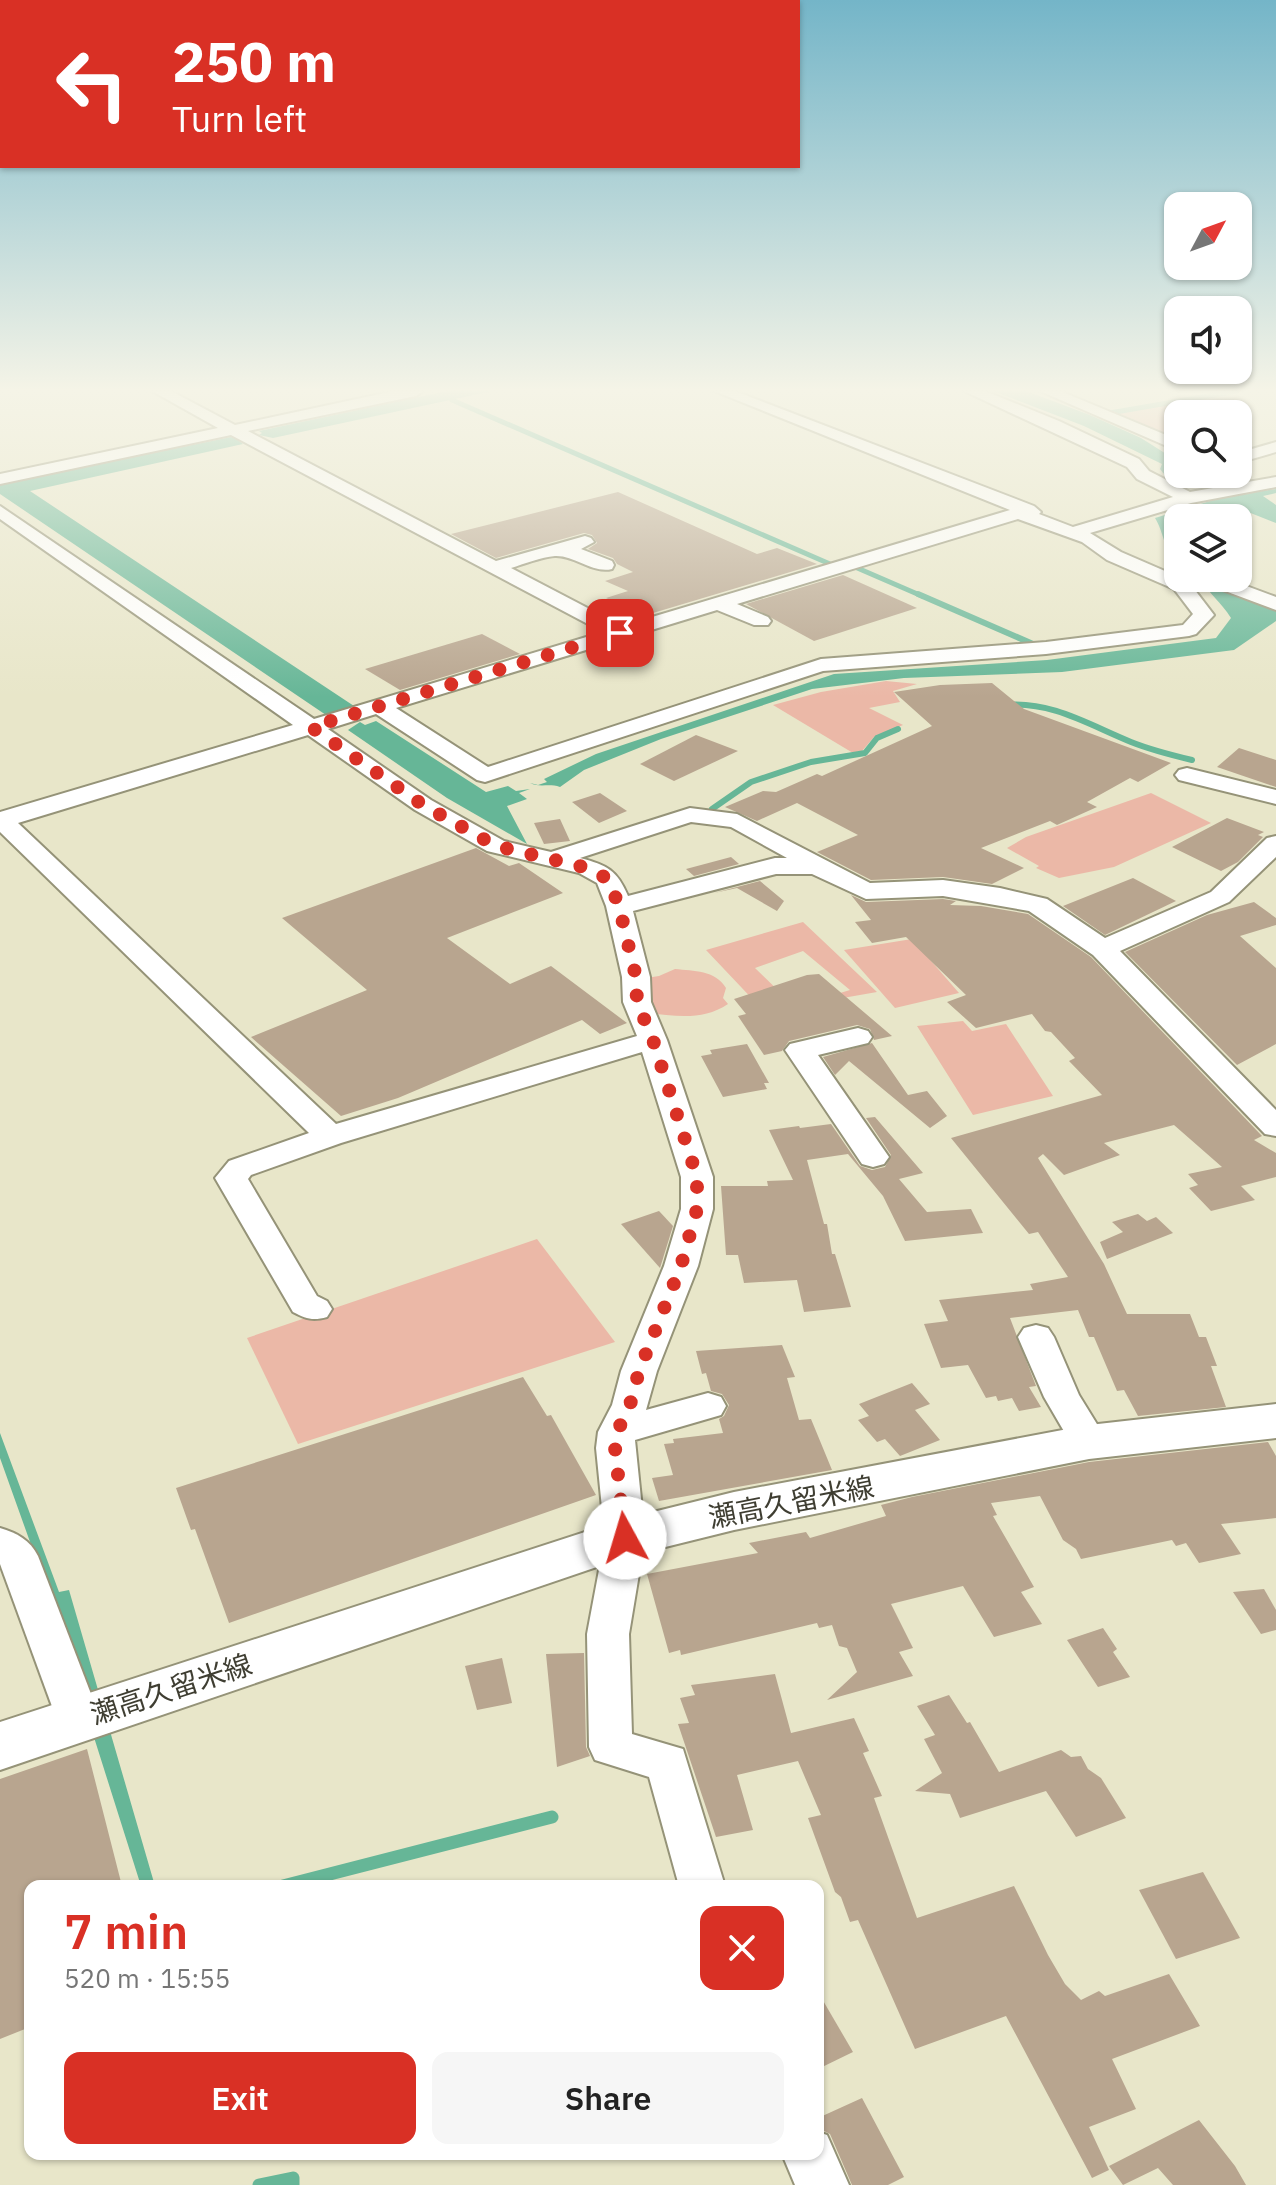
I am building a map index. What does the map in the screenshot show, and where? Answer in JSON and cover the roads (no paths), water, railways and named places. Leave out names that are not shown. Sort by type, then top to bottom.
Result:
[{"type":"main road","name":"瀬高久留米線","points":[[0,1746],[625,1538],[734,1511],[1089,1442],[1276,1421]]},
{"type":"street","points":[[353,493],[620,633]]},
{"type":"street","points":[[379,707],[485,775],[512,775],[821,665],[1046,648],[1189,630],[1204,615],[1181,585],[1114,556],[1088,538],[975,493]]},
{"type":"street","points":[[1178,493],[1188,498]]},
{"type":"street","points":[[1080,530],[1188,498],[1216,493]]},
{"type":"street","points":[[0,511],[423,805],[496,846],[588,868],[608,879],[619,906],[636,977],[637,1002],[653,1040],[697,1177],[697,1209],[681,1266],[639,1371],[630,1405],[617,1432],[615,1448],[625,1538],[608,1634],[611,1747],[667,1763],[700,1880]]},
{"type":"street","points":[[330,1136],[0,820],[1023,512],[1164,562]]},
{"type":"street","points":[[494,567],[585,542]]},
{"type":"street","points":[[555,550],[579,554],[605,565]]},
{"type":"street","points":[[1246,592],[1276,604]]},
{"type":"street","points":[[719,604],[761,621]]},
{"type":"street","points":[[1187,775],[1276,797]]},
{"type":"street","points":[[551,860],[690,815],[737,821],[866,891],[943,888],[1038,905],[1103,949],[1276,1127]]},
{"type":"street","points":[[1103,949],[1220,897],[1276,843]]},
{"type":"street","points":[[619,906],[666,897],[775,866],[817,866]]},
{"type":"street","points":[[858,1037],[800,1050],[873,1157]]},
{"type":"street","points":[[315,1309],[305,1304],[231,1178],[240,1168],[330,1136],[653,1040]]},
{"type":"street","points":[[1036,1337],[1062,1397],[1089,1442]]},
{"type":"street","points":[[617,1432],[708,1406]]},
{"type":"street","points":[[0,1543],[18,1556],[79,1720]]},
{"type":"street","points":[[811,2160],[822,2185]]},
{"type":"waterway","points":[[666,493],[830,564]]},
{"type":"waterway","points":[[855,567],[922,596]]},
{"type":"waterway","points":[[918,594],[1033,644]]},
{"type":"waterway","points":[[1005,705],[1054,710],[1139,745],[1192,760]]},
{"type":"waterway","points":[[712,809],[751,782],[811,762],[865,753],[877,738],[898,729]]},
{"type":"waterway","points":[[306,1880],[552,1817]]},
{"type":"waterway","points":[[259,2185],[293,2178],[293,2185]]}]
